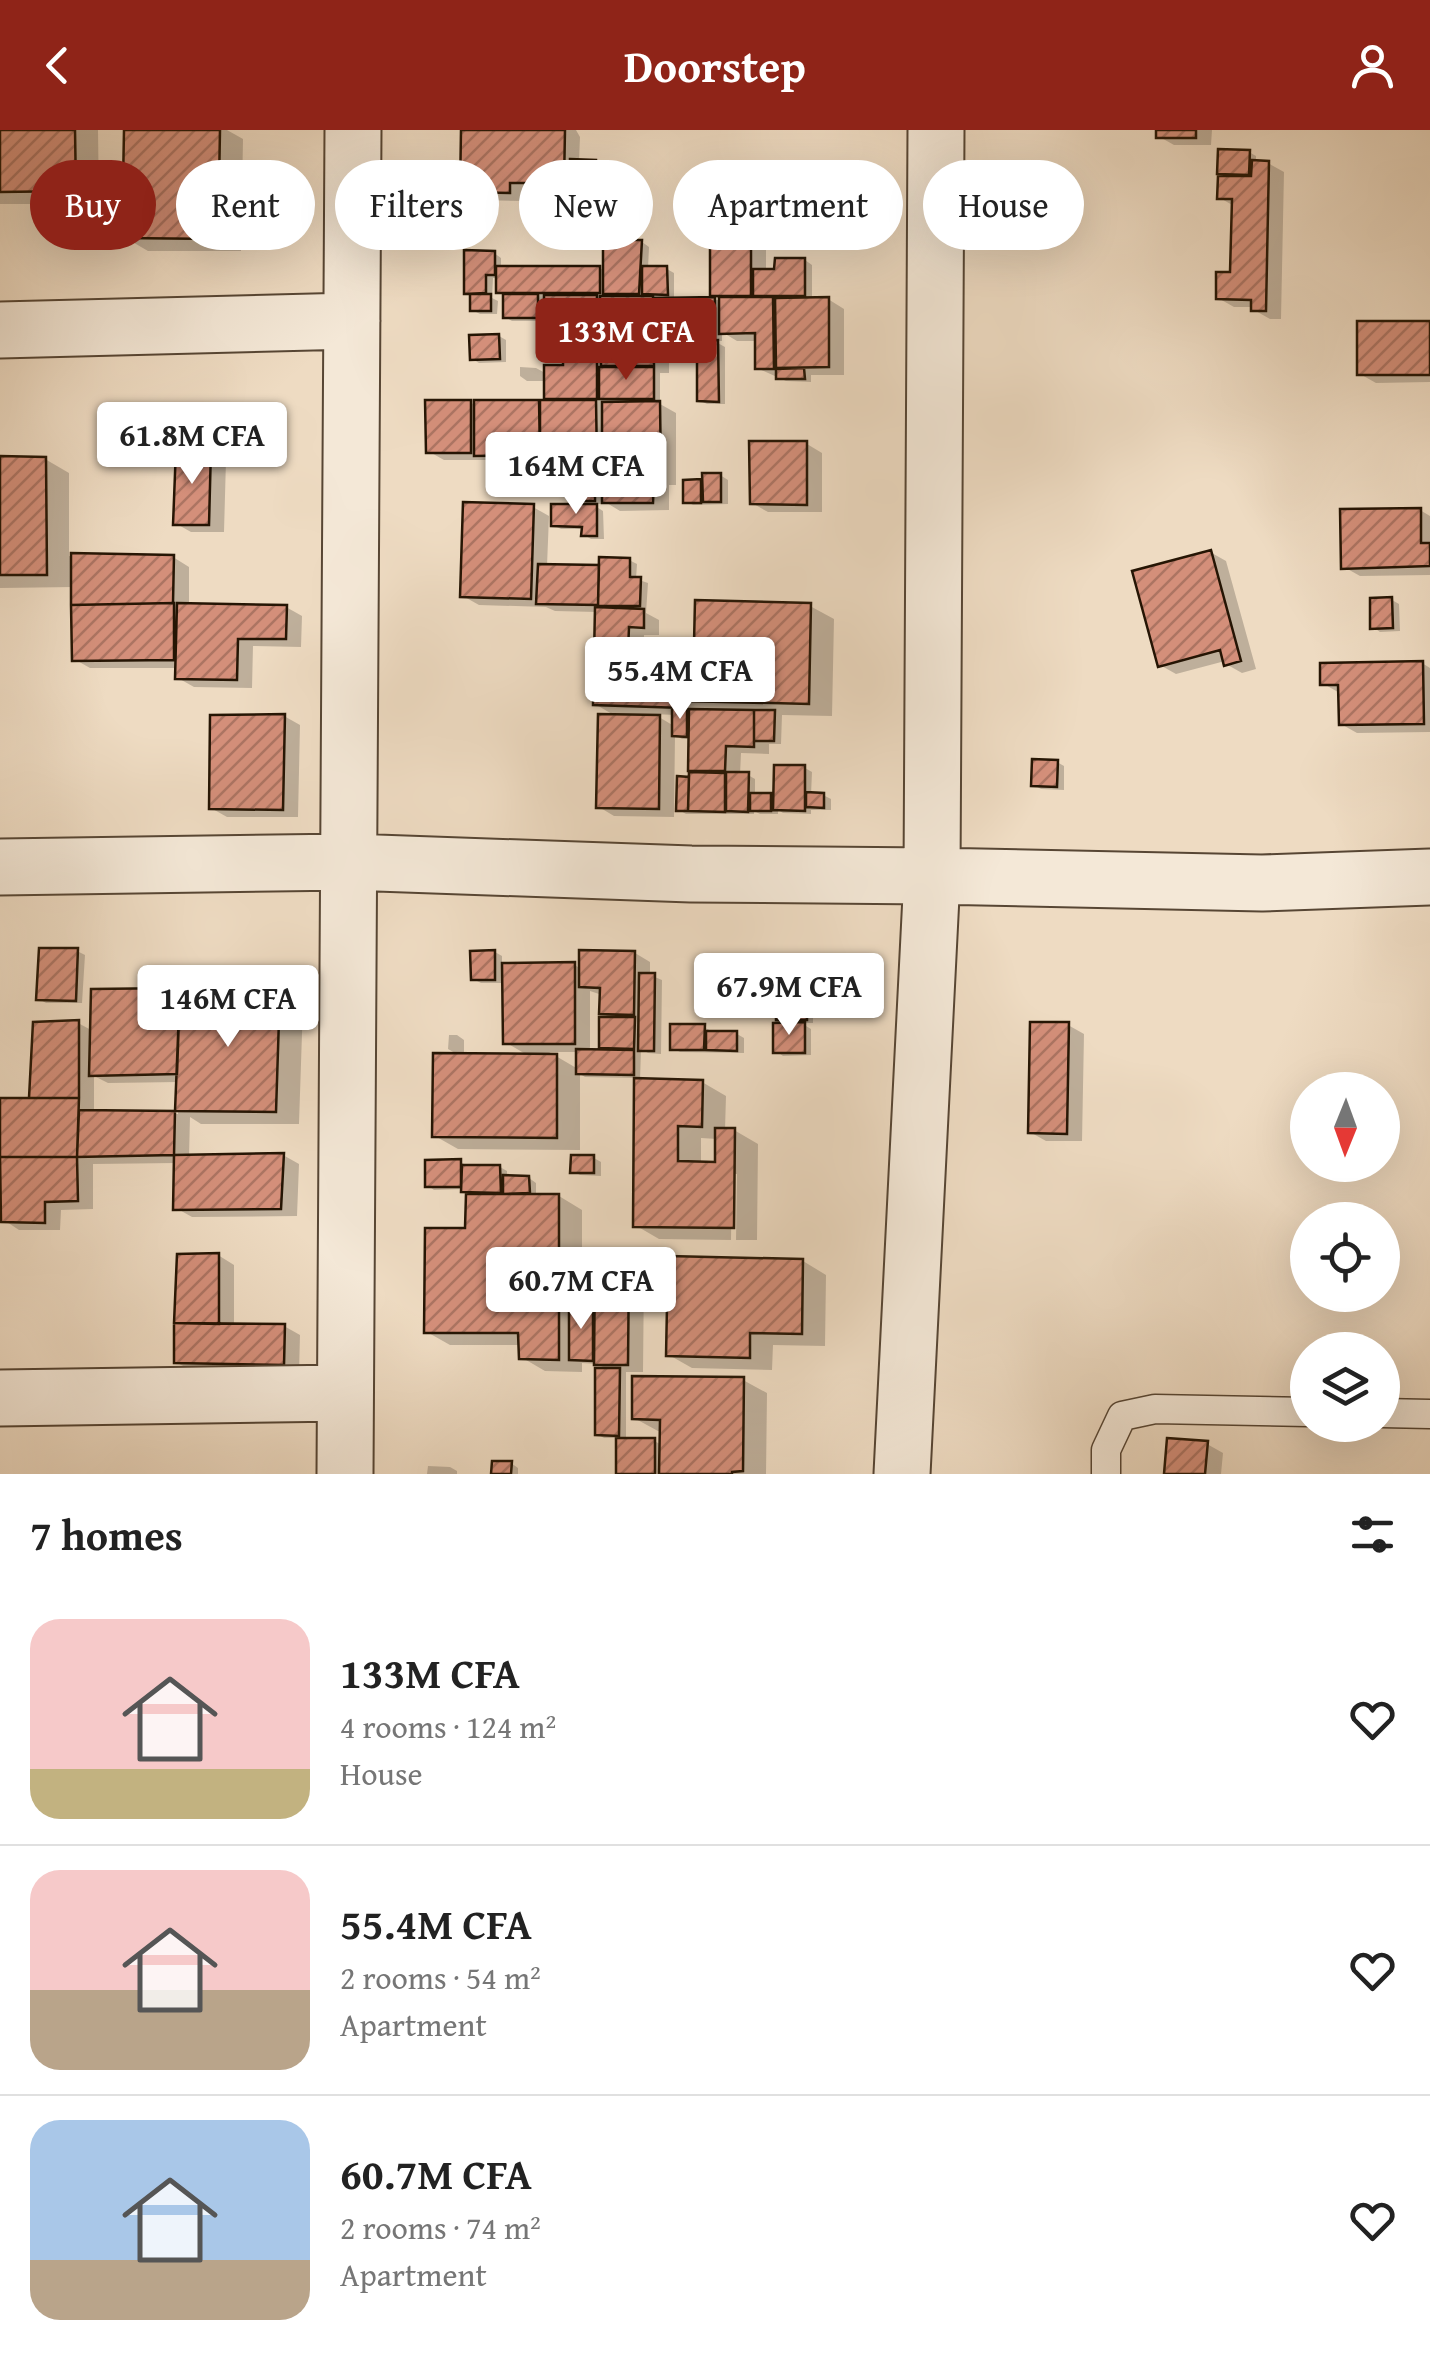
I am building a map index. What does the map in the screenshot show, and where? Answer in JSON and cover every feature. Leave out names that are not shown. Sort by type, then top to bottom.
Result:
[{"type":"street","points":[[345,1474],[354,130]]},
{"type":"street","points":[[902,1474],[932,876],[936,130]]},
{"type":"street","points":[[0,330],[352,321]]},
{"type":"street","points":[[0,868],[348,862],[691,874],[1262,883],[1430,876]]},
{"type":"street","points":[[0,1398],[345,1393]]},
{"type":"lane","points":[[1106,1474],[1106,1450],[1122,1416],[1155,1409],[1290,1412]]},
{"type":"lane","points":[[1400,1413],[1430,1414]]},
{"type":"building","points":[[0,130],[75,130],[75,160],[30,160],[30,192],[0,192]]},
{"type":"building","points":[[124,130],[220,130],[219,160],[176,160],[176,239],[156,238],[156,160],[123,160]]},
{"type":"building","points":[[461,130],[565,130],[564,160],[519,160],[519,183],[510,183],[510,193],[499,193],[499,160],[461,160]]},
{"type":"building","points":[[1156,130],[1196,130],[1196,138],[1156,138]]},
{"type":"building","points":[[1218,149],[1250,150],[1249,175],[1217,174]]},
{"type":"building","points":[[1252,160],[1269,161],[1266,311],[1251,311],[1251,300],[1216,299],[1216,272],[1230,272],[1232,199],[1217,199],[1218,176],[1251,176]]},
{"type":"building","points":[[464,250],[495,251],[495,275],[486,275],[486,293],[464,294]]},
{"type":"building","points":[[603,250],[641,250],[639,294],[603,294]]},
{"type":"building","points":[[710,250],[751,250],[751,296],[710,296]]},
{"type":"building","points":[[775,258],[805,258],[805,296],[753,296],[753,269],[774,269]]},
{"type":"building","points":[[496,266],[600,266],[600,293],[496,293]]},
{"type":"building","points":[[642,266],[667,266],[668,295],[642,294]]},
{"type":"building","points":[[470,294],[491,294],[491,311],[470,311]]},
{"type":"building","points":[[503,294],[538,294],[538,318],[503,318]]},
{"type":"building","points":[[544,295],[597,295],[597,399],[544,399],[544,365],[563,365],[563,332],[544,332]]},
{"type":"building","points":[[600,296],[653,296],[654,366],[601,366]]},
{"type":"building","points":[[715,297],[715,338],[697,339],[698,325],[655,326],[655,298]]},
{"type":"building","points":[[719,297],[773,297],[774,369],[755,369],[755,333],[719,334]]},
{"type":"building","points":[[829,297],[829,367],[776,368],[775,298]]},
{"type":"building","points":[[1357,321],[1430,321],[1430,375],[1357,375]]},
{"type":"building","points":[[499,334],[500,359],[470,360],[469,335]]},
{"type":"building","points":[[718,340],[719,402],[697,401],[697,341]]},
{"type":"building","points":[[599,367],[654,367],[654,399],[599,399]]},
{"type":"building","points":[[804,368],[805,379],[776,379],[776,369]]},
{"type":"building","points":[[425,400],[471,400],[471,453],[426,453]]},
{"type":"building","points":[[474,400],[539,400],[540,455],[474,456]]},
{"type":"building","points":[[540,400],[596,400],[597,462],[540,462]]},
{"type":"building","points":[[660,401],[661,477],[654,477],[653,503],[602,503],[602,402]]},
{"type":"building","points":[[749,441],[807,441],[807,505],[750,504]]},
{"type":"building","points":[[176,448],[211,448],[209,525],[173,525]]},
{"type":"building","points":[[0,456],[46,457],[47,575],[0,575]]},
{"type":"building","points":[[579,467],[595,468],[595,501],[579,501]]},
{"type":"building","points":[[702,473],[721,473],[721,502],[703,502]]},
{"type":"building","points":[[701,479],[701,503],[683,503],[683,480]]},
{"type":"building","points":[[463,502],[534,504],[531,599],[460,597]]},
{"type":"building","points":[[551,504],[597,504],[597,536],[581,536],[582,527],[551,526]]},
{"type":"building","points":[[1421,508],[1421,543],[1430,543],[1430,566],[1341,569],[1340,509]]},
{"type":"building","points":[[1211,550],[1241,661],[1224,666],[1220,650],[1158,667],[1132,571]]},
{"type":"building","points":[[71,553],[174,555],[173,603],[71,605]]},
{"type":"building","points":[[599,557],[630,558],[630,577],[641,577],[640,606],[598,606]]},
{"type":"building","points":[[538,564],[599,565],[598,605],[536,604]]},
{"type":"building","points":[[1392,597],[1393,628],[1370,629],[1370,598]]},
{"type":"building","points":[[695,600],[811,603],[809,704],[684,701],[686,643],[694,643]]},
{"type":"building","points":[[174,603],[174,660],[72,661],[71,605]]},
{"type":"building","points":[[177,603],[287,605],[286,639],[238,639],[237,680],[175,679]]},
{"type":"building","points":[[595,607],[644,609],[644,628],[629,627],[627,678],[684,680],[683,708],[593,705]]},
{"type":"building","points":[[1423,661],[1424,724],[1339,725],[1338,685],[1320,685],[1320,663]]},
{"type":"building","points":[[672,708],[687,709],[687,737],[672,736]]},
{"type":"building","points":[[689,709],[754,710],[754,747],[726,746],[725,771],[688,771]]},
{"type":"building","points":[[754,710],[775,710],[774,741],[754,741]]},
{"type":"building","points":[[285,714],[283,810],[209,809],[210,715]]},
{"type":"building","points":[[598,714],[660,715],[659,809],[596,808]]},
{"type":"building","points":[[1032,759],[1058,760],[1057,787],[1031,786]]},
{"type":"building","points":[[774,765],[805,765],[805,811],[773,810]]},
{"type":"building","points":[[689,772],[725,773],[725,812],[688,811]]},
{"type":"building","points":[[726,772],[749,772],[748,812],[726,811]]},
{"type":"building","points":[[677,776],[689,777],[688,811],[676,811]]},
{"type":"building","points":[[806,792],[824,793],[824,808],[806,807]]},
{"type":"building","points":[[750,793],[771,793],[771,811],[750,811]]},
{"type":"building","points":[[39,948],[78,948],[76,1001],[36,1000]]},
{"type":"building","points":[[495,950],[495,980],[471,980],[470,951]]},
{"type":"building","points":[[579,950],[635,951],[634,1015],[599,1014],[600,988],[579,987]]},
{"type":"building","points":[[575,962],[575,1044],[503,1044],[502,963]]},
{"type":"building","points":[[639,973],[655,973],[654,1051],[638,1051]]},
{"type":"building","points":[[180,988],[280,988],[276,1112],[175,1111]]},
{"type":"building","points":[[180,988],[177,1074],[89,1076],[91,989]]},
{"type":"building","points":[[807,993],[807,1020],[776,1020],[776,994]]},
{"type":"building","points":[[599,1017],[635,1017],[634,1049],[599,1048]]},
{"type":"building","points":[[79,1020],[79,1098],[29,1098],[33,1022]]},
{"type":"building","points":[[805,1022],[805,1053],[773,1053],[773,1023]]},
{"type":"building","points":[[1030,1022],[1069,1022],[1067,1134],[1028,1133]]},
{"type":"building","points":[[670,1024],[705,1024],[704,1050],[670,1050]]},
{"type":"building","points":[[706,1031],[737,1031],[737,1051],[706,1050]]},
{"type":"building","points":[[576,1049],[634,1050],[634,1075],[576,1074]]},
{"type":"building","points":[[433,1053],[557,1054],[557,1138],[432,1137]]},
{"type":"building","points":[[634,1078],[703,1080],[702,1127],[678,1126],[678,1161],[715,1162],[715,1128],[735,1128],[734,1228],[633,1227]]},
{"type":"building","points":[[0,1098],[79,1098],[77,1157],[0,1157]]},
{"type":"building","points":[[79,1110],[175,1111],[174,1155],[77,1157]]},
{"type":"building","points":[[284,1153],[281,1209],[173,1210],[174,1155]]},
{"type":"building","points":[[571,1155],[594,1155],[594,1173],[570,1173]]},
{"type":"building","points":[[0,1157],[77,1157],[78,1201],[45,1202],[45,1223],[1,1222]]},
{"type":"building","points":[[461,1159],[461,1187],[425,1187],[425,1160]]},
{"type":"building","points":[[462,1165],[500,1165],[501,1193],[461,1192]]},
{"type":"building","points":[[503,1175],[529,1176],[530,1193],[503,1194]]},
{"type":"building","points":[[466,1194],[559,1194],[559,1360],[519,1359],[518,1333],[424,1333],[425,1228],[465,1228]]},
{"type":"building","points":[[219,1253],[219,1324],[174,1323],[177,1254]]},
{"type":"building","points":[[668,1256],[803,1259],[802,1334],[750,1333],[750,1358],[666,1356]]},
{"type":"building","points":[[595,1259],[629,1260],[628,1365],[594,1365]]},
{"type":"building","points":[[593,1303],[593,1361],[569,1360],[569,1304]]},
{"type":"building","points":[[174,1323],[285,1324],[284,1365],[174,1363]]},
{"type":"building","points":[[595,1368],[620,1368],[619,1436],[595,1435]]},
{"type":"building","points":[[632,1376],[744,1377],[743,1471],[659,1474],[660,1420],[632,1419]]},
{"type":"building","points":[[616,1438],[655,1438],[655,1474],[616,1474]]},
{"type":"building","points":[[1167,1438],[1208,1441],[1205,1474],[1164,1474]]},
{"type":"building","points":[[492,1461],[512,1461],[511,1474],[491,1474]]}]
